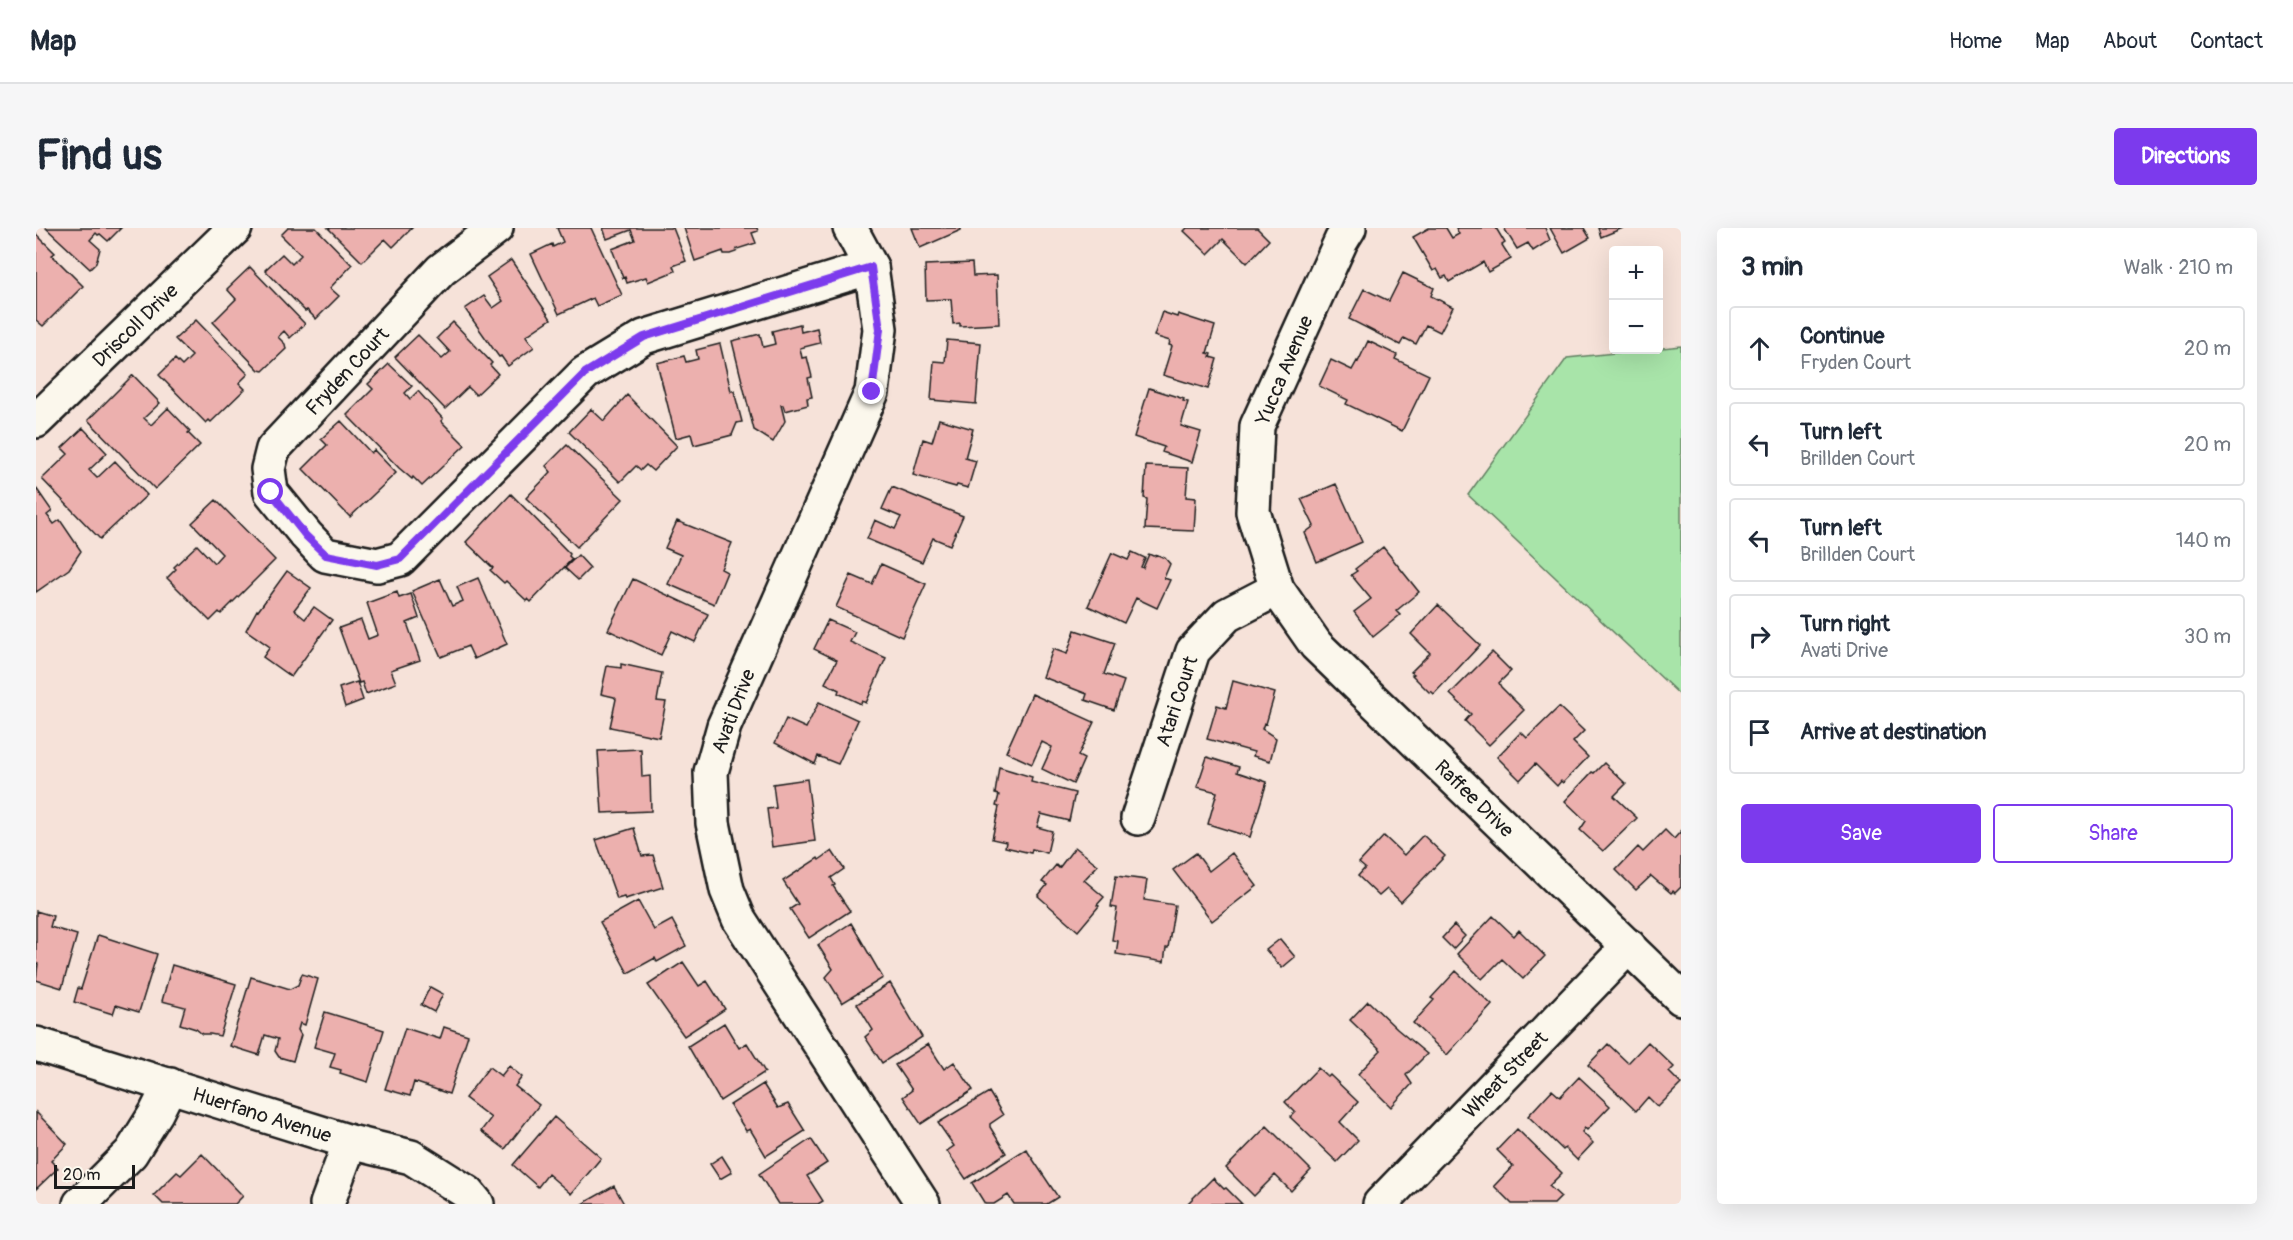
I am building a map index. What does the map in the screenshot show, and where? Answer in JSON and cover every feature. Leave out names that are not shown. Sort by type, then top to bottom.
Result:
[{"type":"street","name":"Driscoll Drive","points":[[36,421],[235,228]]},
{"type":"street","name":"Fryden Court","points":[[496,228],[441,270],[273,449],[268,469],[271,492],[306,536],[326,555],[377,565],[400,559],[585,373],[644,337],[871,267]]},
{"type":"street","name":"Avati Drive","points":[[850,228],[871,267],[880,329],[872,392],[724,726],[711,772],[713,823],[727,890],[739,919],[923,1204]]},
{"type":"street","name":"Yucca Avenue","points":[[1277,590],[1253,512],[1257,426],[1349,228]]},
{"type":"street","name":"Atari Court","points":[[1138,818],[1193,651],[1227,615],[1277,590]]},
{"type":"street","name":"Raffee Drive","points":[[1277,590],[1316,645],[1681,998]]},
{"type":"street","name":"Wheat Street","points":[[1380,1204],[1629,946]]},
{"type":"street","name":"Huerfano Avenue","points":[[36,1044],[350,1142],[411,1157],[468,1193],[477,1204]]},
{"type":"street","points":[[81,1204],[131,1153],[170,1085]]},
{"type":"street","points":[[327,1204],[350,1142]]},
{"type":"green space","points":[[1681,346],[1681,696],[1468,495],[1567,358],[1609,354],[1663,354],[1663,348]]},
{"type":"building","points":[[46,228],[121,228],[108,241],[96,233],[90,240],[100,249],[96,263],[90,269]]},
{"type":"building","points":[[288,228],[316,228],[352,265],[330,288],[339,296],[316,319],[307,310],[305,311],[265,270],[282,254],[292,264],[301,255],[281,235]]},
{"type":"building","points":[[328,228],[412,228],[393,247],[385,239],[362,262]]},
{"type":"building","points":[[557,228],[591,228],[622,295],[597,306],[593,298],[559,314],[531,254],[552,244],[553,247],[563,242]]},
{"type":"building","points":[[603,228],[673,228],[686,261],[673,266],[675,271],[648,282],[646,277],[627,283],[612,249],[635,240],[631,230],[607,239]]},
{"type":"building","points":[[684,228],[757,228],[758,231],[752,233],[756,243],[737,249],[736,252],[730,254],[724,254],[723,251],[695,261]]},
{"type":"building","points":[[912,228],[961,228],[961,230],[920,248]]},
{"type":"building","points":[[1187,228],[1257,228],[1269,240],[1247,263],[1223,239],[1208,254],[1184,231]]},
{"type":"building","points":[[1429,228],[1446,228],[1452,238],[1459,234],[1456,228],[1496,228],[1505,243],[1502,245],[1511,259],[1488,272],[1483,262],[1449,282],[1446,276],[1442,278],[1437,269],[1433,271],[1413,237]]},
{"type":"building","points":[[1504,228],[1545,228],[1550,240],[1533,251],[1528,243],[1517,249]]},
{"type":"building","points":[[1550,228],[1584,228],[1590,238],[1564,253]]},
{"type":"building","points":[[1598,228],[1623,228],[1601,237]]},
{"type":"building","points":[[36,234],[55,253],[52,255],[83,286],[43,326],[36,320]]},
{"type":"building","points":[[511,260],[551,319],[526,336],[534,347],[508,366],[465,309],[484,296],[493,308],[503,301],[487,277]]},
{"type":"building","points":[[972,263],[973,276],[997,275],[999,324],[960,326],[960,323],[953,324],[951,299],[926,300],[925,265]]},
{"type":"building","points":[[250,267],[305,324],[290,338],[284,331],[278,337],[285,344],[286,349],[263,371],[259,370],[213,322],[236,299],[227,289]]},
{"type":"building","points":[[1403,273],[1434,288],[1431,296],[1453,307],[1440,332],[1426,325],[1416,344],[1404,338],[1400,345],[1349,319],[1364,289],[1389,301]]},
{"type":"building","points":[[1162,312],[1177,317],[1178,314],[1215,326],[1207,353],[1211,354],[1210,357],[1217,359],[1208,389],[1163,375],[1172,346],[1169,345],[1170,341],[1154,336]]},
{"type":"building","points":[[196,320],[248,374],[239,383],[245,389],[211,422],[209,420],[206,423],[159,375],[175,359],[182,366],[192,356],[175,339]]},
{"type":"building","points":[[453,322],[492,363],[490,365],[498,374],[476,395],[468,387],[445,409],[395,357],[418,335],[442,359],[450,352],[437,338]]},
{"type":"building","points":[[800,324],[801,332],[817,328],[820,343],[800,348],[802,358],[807,357],[812,377],[808,378],[812,397],[807,398],[808,405],[785,411],[781,405],[785,421],[773,442],[754,430],[732,341],[760,334],[763,347],[775,344],[772,331]]},
{"type":"building","points":[[947,340],[981,343],[976,404],[931,400],[934,361],[945,362]]},
{"type":"building","points":[[1368,341],[1397,355],[1395,359],[1429,375],[1402,431],[1346,404],[1348,400],[1319,386],[1331,360],[1352,370]]},
{"type":"building","points":[[720,344],[731,391],[734,391],[742,422],[737,423],[732,435],[694,445],[691,434],[676,438],[657,363],[684,356],[686,362],[698,359],[696,350]]},
{"type":"building","points":[[389,364],[412,386],[405,393],[410,399],[418,391],[443,419],[441,421],[465,445],[422,486],[399,468],[347,415],[373,389],[368,384]]},
{"type":"building","points":[[133,375],[160,403],[144,418],[151,425],[168,408],[200,445],[155,489],[88,420]]},
{"type":"building","points":[[1149,388],[1188,402],[1181,426],[1201,432],[1192,462],[1162,452],[1164,447],[1134,437]]},
{"type":"building","points":[[627,395],[677,446],[653,471],[646,465],[641,470],[636,466],[620,482],[569,432],[591,409],[604,421]]},
{"type":"building","points":[[939,419],[973,429],[965,458],[976,461],[968,488],[913,475],[923,439],[932,442]]},
{"type":"building","points":[[341,421],[371,453],[374,450],[396,473],[350,517],[303,469],[327,445],[321,439]]},
{"type":"building","points":[[83,428],[107,453],[89,470],[97,478],[115,461],[147,495],[100,539],[42,479],[68,454],[62,448]]},
{"type":"building","points":[[567,445],[623,499],[577,547],[526,498],[551,472],[546,466]]},
{"type":"building","points":[[1146,466],[1188,468],[1186,497],[1196,498],[1194,531],[1145,529]]},
{"type":"building","points":[[1336,484],[1362,542],[1317,562],[1305,533],[1314,526],[1301,499]]},
{"type":"building","points":[[892,487],[963,516],[950,545],[933,538],[922,562],[867,539],[875,520],[895,529],[901,517],[882,509]]},
{"type":"building","points":[[36,488],[52,511],[47,515],[54,524],[60,520],[81,551],[69,569],[36,592]]},
{"type":"building","points":[[511,494],[570,554],[572,559],[531,602],[528,599],[527,601],[506,581],[504,583],[490,570],[493,568],[466,542]]},
{"type":"building","points":[[216,500],[275,560],[221,614],[219,612],[210,621],[167,578],[176,569],[174,567],[197,545],[214,563],[222,554],[192,523]]},
{"type":"building","points":[[677,521],[732,543],[721,569],[727,572],[714,604],[668,584],[681,555],[665,548]]},
{"type":"building","points":[[1383,547],[1419,592],[1396,611],[1400,615],[1373,637],[1354,612],[1371,599],[1351,575],[1357,571],[1355,569]]},
{"type":"building","points":[[1132,552],[1145,558],[1141,567],[1143,568],[1149,554],[1165,558],[1170,564],[1164,578],[1170,580],[1157,608],[1136,598],[1124,623],[1088,606],[1112,553],[1128,560]]},
{"type":"building","points":[[578,555],[590,568],[578,580],[565,568]]},
{"type":"building","points":[[881,564],[926,584],[902,637],[836,607],[851,575],[872,584]]},
{"type":"building","points":[[287,571],[311,588],[294,610],[305,619],[314,607],[332,620],[291,677],[263,657],[270,647],[246,630],[257,610]]},
{"type":"building","points":[[478,578],[507,644],[474,659],[468,646],[441,657],[412,591],[440,579],[452,606],[463,601],[457,587]]},
{"type":"building","points":[[633,579],[708,614],[695,642],[672,631],[661,655],[608,630]]},
{"type":"building","points":[[397,592],[399,598],[411,594],[419,618],[407,623],[420,660],[391,670],[396,683],[366,694],[362,682],[359,683],[339,628],[361,620],[368,639],[378,635],[367,603]]},
{"type":"building","points":[[1438,605],[1480,645],[1434,694],[1431,691],[1430,693],[1412,675],[1414,674],[1411,672],[1430,653],[1411,634]]},
{"type":"building","points":[[828,620],[855,632],[850,642],[886,658],[866,703],[862,701],[861,704],[838,693],[839,690],[825,683],[837,660],[814,649]]},
{"type":"building","points":[[1075,630],[1115,643],[1104,674],[1124,681],[1114,710],[1085,700],[1087,694],[1043,677],[1053,649],[1067,654]]},
{"type":"building","points":[[1492,652],[1511,671],[1499,683],[1501,687],[1524,710],[1489,745],[1465,721],[1471,714],[1450,694]]},
{"type":"building","points":[[621,664],[662,673],[657,701],[666,702],[659,737],[610,727],[616,699],[601,694],[607,666],[621,668]]},
{"type":"building","points":[[1233,681],[1275,693],[1266,724],[1264,723],[1262,729],[1276,738],[1270,761],[1253,756],[1254,752],[1207,739],[1217,705],[1226,708]]},
{"type":"building","points":[[357,682],[363,700],[345,707],[339,688]]},
{"type":"building","points":[[1032,694],[1094,722],[1078,756],[1084,759],[1073,784],[1042,769],[1052,747],[1042,742],[1032,764],[1006,752]]},
{"type":"building","points":[[819,702],[858,720],[838,764],[818,756],[815,764],[775,743],[786,719],[806,728]]},
{"type":"building","points":[[1559,707],[1584,731],[1573,742],[1588,757],[1563,783],[1561,781],[1557,786],[1535,764],[1520,780],[1497,757],[1521,732],[1527,738]]},
{"type":"building","points":[[641,749],[642,777],[650,776],[651,811],[602,813],[598,751]]},
{"type":"building","points":[[1207,757],[1239,767],[1237,772],[1267,782],[1250,837],[1208,824],[1217,792],[1197,787]]},
{"type":"building","points":[[1604,763],[1626,784],[1614,796],[1637,818],[1603,851],[1580,830],[1586,821],[1565,801],[1592,772],[1594,773]]},
{"type":"building","points":[[999,767],[1032,777],[1031,782],[1075,793],[1069,821],[1041,814],[1037,827],[1052,831],[1047,853],[1032,849],[1031,853],[1005,847],[1006,842],[992,839],[999,807],[996,806],[999,795],[995,794]]},
{"type":"building","points":[[807,779],[815,841],[772,847],[767,809],[776,808],[773,784]]},
{"type":"building","points":[[634,828],[642,856],[653,855],[663,887],[625,899],[624,897],[617,899],[596,840]]},
{"type":"building","points":[[1665,830],[1674,839],[1681,831],[1681,887],[1675,893],[1673,891],[1671,893],[1651,876],[1636,890],[1616,870],[1638,847],[1643,852]]},
{"type":"building","points":[[1423,835],[1445,856],[1401,902],[1387,889],[1379,896],[1358,876],[1365,868],[1359,863],[1384,836],[1404,855]]},
{"type":"building","points":[[1075,847],[1098,865],[1084,880],[1104,897],[1078,931],[1038,896],[1047,885],[1042,882],[1056,865],[1059,868]]},
{"type":"building","points":[[832,851],[844,869],[831,878],[835,885],[833,886],[850,911],[809,938],[790,909],[798,904],[783,881]]},
{"type":"building","points":[[1196,853],[1209,871],[1232,853],[1257,886],[1212,921],[1173,870]]},
{"type":"building","points":[[1116,876],[1147,880],[1144,900],[1175,905],[1164,962],[1116,954],[1118,941],[1112,940],[1117,908],[1111,907]]},
{"type":"building","points":[[638,901],[654,930],[672,920],[686,946],[657,962],[655,958],[628,973],[600,922]]},
{"type":"building","points":[[36,911],[53,916],[50,927],[77,935],[62,988],[36,980],[38,964],[36,963]]},
{"type":"building","points":[[1493,916],[1514,936],[1519,930],[1545,956],[1523,979],[1502,959],[1482,979],[1457,954]]},
{"type":"building","points":[[851,923],[883,978],[842,1003],[826,977],[833,969],[818,945]]},
{"type":"building","points":[[1454,925],[1465,936],[1453,949],[1442,938]]},
{"type":"building","points":[[98,935],[157,954],[139,1012],[116,1005],[113,1014],[74,1002],[78,988],[81,989]]},
{"type":"building","points":[[1280,939],[1295,957],[1282,968],[1266,950]]},
{"type":"building","points":[[683,962],[699,986],[707,981],[725,1009],[684,1036],[648,985]]},
{"type":"building","points":[[172,965],[236,984],[220,1036],[202,1034],[196,1029],[180,1024],[185,1007],[162,1001]]},
{"type":"building","points":[[1456,971],[1492,1005],[1447,1055],[1413,1023],[1434,1000],[1431,998]]},
{"type":"building","points":[[302,974],[318,979],[305,1025],[300,1023],[298,1030],[301,1035],[293,1061],[279,1057],[275,1051],[278,1039],[265,1035],[259,1055],[230,1046],[251,977],[290,989],[298,985]]},
{"type":"building","points":[[890,983],[922,1037],[882,1063],[865,1037],[873,1030],[857,1004]]},
{"type":"building","points":[[430,987],[443,994],[434,1012],[421,1005]]},
{"type":"building","points":[[1368,1001],[1427,1054],[1406,1075],[1412,1084],[1391,1107],[1358,1074],[1381,1050],[1350,1020]]},
{"type":"building","points":[[325,1012],[384,1030],[368,1082],[340,1073],[341,1070],[330,1067],[335,1053],[314,1047]]},
{"type":"building","points":[[724,1023],[739,1048],[747,1043],[765,1072],[720,1101],[688,1046]]},
{"type":"building","points":[[444,1027],[468,1035],[449,1094],[414,1082],[410,1096],[385,1089],[405,1028],[440,1039]]},
{"type":"building","points":[[1648,1042],[1674,1067],[1669,1072],[1681,1084],[1658,1107],[1648,1097],[1636,1111],[1588,1065],[1608,1044],[1628,1063]]},
{"type":"building","points":[[928,1044],[944,1069],[954,1062],[973,1090],[921,1124],[903,1097],[912,1090],[895,1065]]},
{"type":"building","points":[[509,1066],[522,1077],[515,1086],[539,1105],[505,1149],[481,1131],[491,1118],[465,1098],[489,1067],[501,1076]]},
{"type":"building","points":[[1318,1068],[1328,1077],[1330,1075],[1358,1102],[1340,1122],[1358,1140],[1337,1162],[1290,1117],[1295,1112],[1285,1102]]},
{"type":"building","points":[[1579,1077],[1610,1106],[1587,1130],[1585,1128],[1582,1132],[1593,1143],[1577,1160],[1565,1148],[1563,1150],[1528,1116],[1552,1090],[1560,1097]]},
{"type":"building","points":[[763,1084],[778,1108],[788,1104],[805,1131],[766,1156],[750,1129],[746,1131],[730,1105]]},
{"type":"building","points":[[989,1092],[1003,1115],[990,1124],[990,1127],[1006,1153],[966,1179],[947,1151],[954,1146],[938,1123]]},
{"type":"building","points":[[36,1112],[67,1144],[51,1161],[58,1168],[36,1189]]},
{"type":"building","points":[[554,1117],[601,1158],[571,1194],[548,1174],[538,1187],[513,1165]]},
{"type":"building","points":[[1267,1126],[1311,1170],[1291,1191],[1275,1175],[1254,1196],[1226,1168]]},
{"type":"building","points":[[1517,1129],[1562,1173],[1549,1186],[1561,1197],[1554,1204],[1512,1204],[1494,1186],[1513,1166],[1497,1150]]},
{"type":"building","points":[[811,1139],[827,1163],[807,1176],[823,1201],[818,1204],[778,1204],[759,1174]]},
{"type":"building","points":[[1026,1149],[1058,1197],[1047,1204],[1014,1204],[1008,1195],[994,1204],[985,1204],[972,1183]]},
{"type":"building","points":[[202,1154],[243,1196],[235,1204],[163,1204],[154,1195],[177,1172],[181,1175]]},
{"type":"building","points":[[722,1156],[732,1172],[720,1179],[710,1164]]},
{"type":"building","points":[[1213,1178],[1224,1189],[1226,1188],[1242,1204],[1187,1204]]},
{"type":"building","points":[[614,1186],[624,1204],[582,1204]]},
{"type":"route","points":[[271,492],[306,536],[326,555],[377,565],[400,559],[585,373],[644,337],[871,267],[880,329],[872,392]]}]
